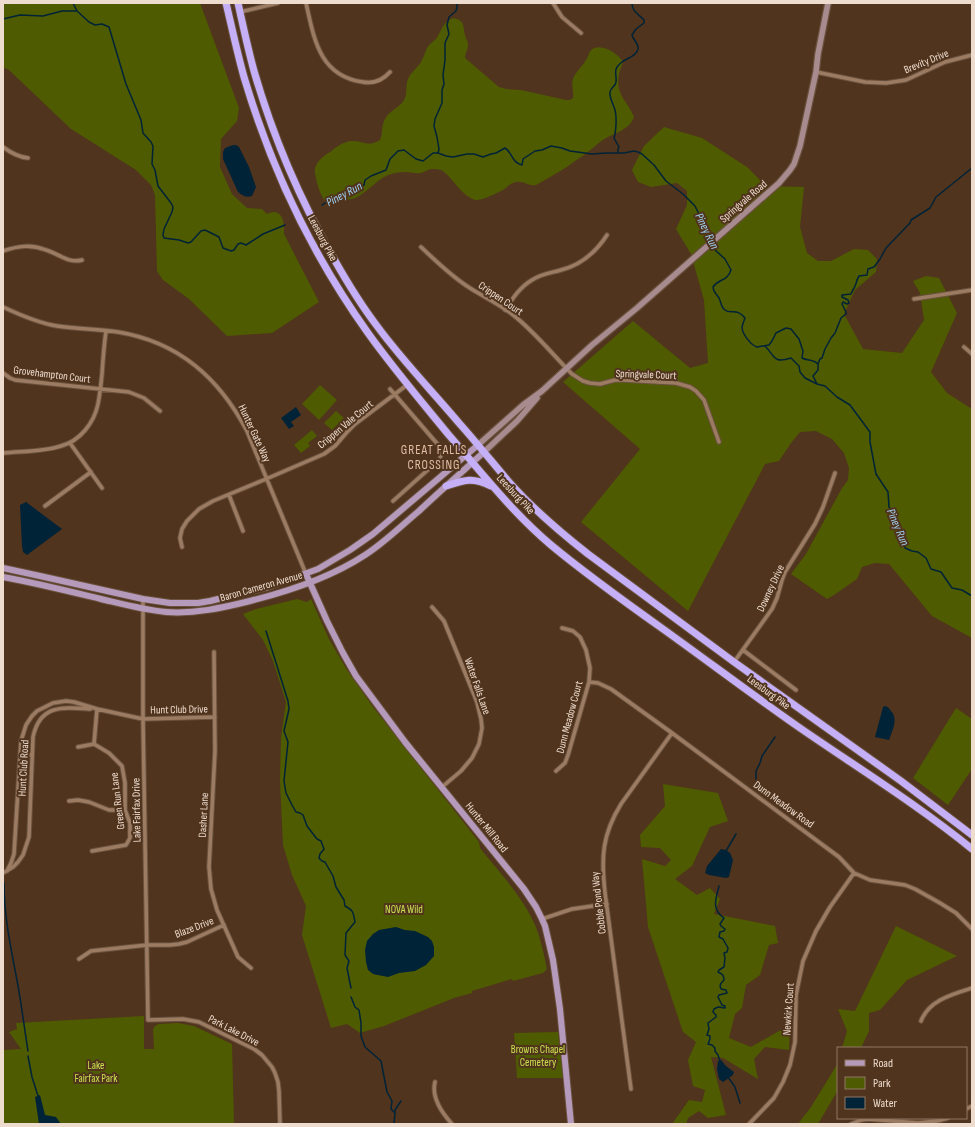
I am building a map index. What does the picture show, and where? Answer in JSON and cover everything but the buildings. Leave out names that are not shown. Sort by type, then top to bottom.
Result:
[{"type":"highway","name":"Leesburg Pike","points":[[226,3],[244,76],[256,112],[280,177],[317,252],[366,331],[407,385],[494,488],[534,530],[585,573],[801,728],[893,791],[972,849]]},
{"type":"highway","name":"Leesburg Pike","points":[[238,3],[254,71],[269,117],[290,173],[325,243],[350,286],[376,326],[509,483],[531,505],[573,542],[734,662],[901,781],[972,835]]},
{"type":"highway","points":[[446,486],[469,480],[483,482],[494,488]]},
{"type":"main road","name":"Springvale Road","points":[[478,445],[523,405],[542,391],[592,345],[779,183],[790,170],[800,146],[816,72],[828,3]]},
{"type":"main road","name":"Springvale Road","points":[[484,452],[528,410],[542,391]]},
{"type":"main road","name":"Baron Cameron Avenue","points":[[3,568],[143,599],[170,603],[198,603],[268,587],[318,569],[342,556],[373,534],[478,445]]},
{"type":"main road","name":"Baron Cameron Avenue","points":[[3,577],[142,608],[179,613],[208,610],[257,599],[310,583],[352,563],[378,546],[484,452]]},
{"type":"main road","name":"Hunter Mill Road","points":[[306,574],[343,653],[356,676],[397,731],[524,890],[536,907],[542,919],[553,960],[560,1009],[571,1124]]},
{"type":"street","points":[[240,12],[278,3]]},
{"type":"street","points":[[306,3],[317,47],[325,61],[331,67],[352,80],[369,83],[379,82],[390,72]]},
{"type":"street","points":[[553,3],[558,12],[581,34]]},
{"type":"street","name":"Brevity Drive","points":[[816,72],[865,82],[886,83],[906,80],[945,62],[972,56]]},
{"type":"street","points":[[3,147],[11,154],[28,158]]},
{"type":"street","points":[[506,310],[515,295],[528,283],[541,275],[563,270],[580,262],[596,250],[607,235]]},
{"type":"street","points":[[3,252],[13,248],[25,246],[35,247],[73,260],[82,260]]},
{"type":"street","name":"Crippen Court","points":[[421,247],[469,288],[506,310],[534,333],[552,351],[566,369]]},
{"type":"street","points":[[914,299],[972,290]]},
{"type":"street","name":"Hunter Gate Way","points":[[3,307],[17,314],[57,326],[129,334],[141,337],[165,347],[188,361],[212,381],[228,399],[247,431],[306,574]]},
{"type":"street","points":[[3,453],[50,449],[70,443],[82,434],[92,420],[98,404],[106,331]]},
{"type":"street","points":[[964,348],[972,354]]},
{"type":"street","name":"Springvale Court","points":[[566,369],[577,378],[590,383],[600,384],[615,380],[676,382],[690,387],[704,400],[719,442]]},
{"type":"street","name":"Grovehampton Court","points":[[3,373],[15,380],[123,391],[144,398],[160,411]]},
{"type":"street","name":"Crippen Vale Court","points":[[182,547],[180,533],[187,521],[207,504],[324,454],[336,446],[355,424],[407,385]]},
{"type":"street","points":[[390,390],[440,447],[441,454],[440,459],[393,501]]},
{"type":"street","points":[[70,443],[102,488]]},
{"type":"street","points":[[45,506],[91,472]]},
{"type":"street","name":"Downey Drive","points":[[734,662],[772,609],[785,572],[815,524],[823,507],[835,473]]},
{"type":"street","points":[[229,494],[242,531]]},
{"type":"street","name":"Lake Fairfax Drive","points":[[143,599],[143,718],[148,1020]]},
{"type":"street","name":"Water Falls Lane","points":[[432,608],[444,621],[477,702],[481,720],[481,736],[476,752],[461,772],[442,787]]},
{"type":"street","name":"Dunn Meadow Court","points":[[556,771],[565,763],[568,755],[589,682],[590,668],[588,656],[582,640],[575,632],[562,628]]},
{"type":"street","points":[[743,650],[796,690]]},
{"type":"street","name":"Dasher Lane","points":[[214,652],[215,751],[209,867],[211,889],[224,925],[238,956],[251,968]]},
{"type":"street","name":"Dunn Meadow Road","points":[[589,682],[611,689],[839,857],[854,873],[870,880],[905,885],[915,889],[956,913],[972,929]]},
{"type":"street","name":"Hunt Club Road","points":[[5,872],[11,863],[14,854],[22,736],[26,725],[32,716],[44,706],[66,701],[143,718]]},
{"type":"street","name":"Hunt Club Road","points":[[5,872],[18,862],[23,855],[29,837],[32,755],[35,730],[39,721],[46,714],[61,708],[97,709]]},
{"type":"street","points":[[78,747],[94,744],[97,709]]},
{"type":"street","name":"Hunt Club Drive","points":[[143,718],[215,717]]},
{"type":"street","name":"Cobble Pond Way","points":[[631,1089],[603,872],[603,854],[610,824],[621,804],[672,733]]},
{"type":"street","name":"Green Run Lane","points":[[92,851],[126,846],[130,838],[130,823],[125,810],[125,783],[122,766],[109,753],[94,744]]},
{"type":"street","points":[[20,754],[32,755]]},
{"type":"street","points":[[69,801],[78,800],[89,802],[109,810],[125,810]]},
{"type":"street","name":"Newkirk Court","points":[[749,1124],[774,1098],[783,1082],[790,1065],[795,1042],[796,995],[803,961],[816,931],[830,907],[854,873]]},
{"type":"street","points":[[542,919],[572,909],[607,904]]},
{"type":"street","name":"Blaze Drive","points":[[79,959],[91,951],[147,945],[179,944],[187,942],[224,925]]},
{"type":"street","points":[[921,1021],[926,1011],[938,1001],[972,988]]},
{"type":"street","name":"Park Lake Drive","points":[[148,1020],[177,1018],[195,1021],[254,1049],[262,1055],[272,1067],[278,1082],[280,1124]]},
{"type":"street","points":[[436,1082],[434,1086],[435,1096],[442,1112],[452,1124]]},
{"type":"street","points":[[851,1124],[868,1119],[918,1124],[944,1119]]},
{"type":"green space","points":[[4,3],[200,3],[239,108],[237,121],[221,139],[220,167],[232,194],[247,208],[262,209],[267,214],[274,212],[280,215],[283,221],[284,234],[319,302],[272,333],[227,336],[189,299],[163,280],[157,271],[155,195],[151,185],[136,170],[71,129],[9,70],[3,67]]},
{"type":"green space","points":[[453,18],[462,22],[468,42],[465,58],[499,87],[506,89],[521,90],[570,100],[573,98],[573,79],[586,61],[590,51],[600,47],[609,50],[623,62],[618,81],[622,97],[634,117],[632,122],[625,129],[603,140],[568,166],[536,185],[516,182],[493,195],[475,200],[466,195],[443,171],[438,169],[429,169],[421,173],[404,172],[388,175],[363,194],[353,199],[344,200],[333,204],[327,203],[322,196],[316,181],[315,170],[317,163],[324,156],[345,142],[355,141],[368,144],[380,140],[385,119],[404,100],[409,77],[421,62],[428,47],[436,39],[444,24]]},
{"type":"green space","points":[[664,127],[702,138],[747,167],[766,186],[804,187],[800,227],[807,253],[818,261],[831,261],[854,249],[868,250],[877,259],[876,272],[855,290],[844,314],[863,349],[902,353],[924,320],[920,293],[913,281],[926,276],[939,278],[957,313],[931,372],[947,393],[972,409],[972,638],[932,616],[889,564],[875,563],[862,567],[857,579],[827,599],[791,574],[806,554],[842,488],[848,480],[849,468],[844,453],[832,439],[816,431],[800,432],[779,461],[765,464],[688,611],[581,522],[640,449],[563,382],[633,321],[690,368],[708,363],[704,300],[691,254],[676,229],[687,205],[687,191],[677,183],[651,187],[638,182],[632,170],[644,146]]},
{"type":"green space","points":[[320,385],[337,400],[319,420],[302,404]]},
{"type":"green space","points":[[336,411],[344,418],[332,430],[324,423]]},
{"type":"green space","points":[[312,430],[317,436],[308,443],[310,446],[301,453],[294,445]]},
{"type":"green space","name":"NOVA Wild","points":[[297,599],[307,602],[311,599],[329,639],[347,670],[373,707],[479,842],[480,848],[525,906],[536,927],[541,942],[547,969],[543,973],[513,981],[512,979],[472,991],[472,993],[454,998],[384,1026],[360,1033],[347,1024],[331,1028],[302,935],[306,906],[292,875],[283,845],[280,782],[281,737],[286,702],[273,661],[263,640],[243,614],[256,609]]},
{"type":"green space","points":[[956,708],[972,719],[972,769],[948,805],[913,778]]},
{"type":"green space","points":[[663,784],[718,793],[728,821],[710,827],[692,866],[675,879],[697,895],[710,888],[720,899],[714,914],[775,926],[778,943],[769,945],[760,975],[746,985],[742,1008],[735,1014],[729,1038],[751,1047],[779,1031],[790,1030],[789,1050],[765,1047],[754,1059],[758,1079],[723,1058],[711,1057],[726,1115],[708,1118],[699,1111],[688,1118],[686,1124],[672,1124],[689,1100],[702,1102],[705,1090],[693,1086],[688,1060],[696,1042],[683,1032],[648,927],[642,859],[665,866],[671,860],[660,848],[641,847],[640,835],[665,806]]},
{"type":"green space","points":[[896,926],[957,956],[907,980],[880,1010],[869,1013],[869,1031],[861,1047],[842,1047],[847,1031],[838,1009],[855,1011]]},
{"type":"green space","name":"Lake Fairfax Park","points":[[144,1016],[144,1049],[154,1049],[153,1029],[159,1024],[178,1023],[194,1026],[232,1044],[234,1124],[3,1124],[3,1050],[21,1049],[9,1032],[17,1029],[16,1023]]},
{"type":"green space","name":"Browns Chapel Cemetery","points":[[558,1032],[563,1078],[517,1078],[514,1033]]},
{"type":"green space","points":[[837,1065],[837,1092],[818,1124],[798,1124],[811,1107]]},
{"type":"water","points":[[233,145],[239,147],[249,167],[256,187],[252,196],[248,197],[238,192],[223,159],[223,152],[225,148]]},
{"type":"water","points":[[296,407],[301,415],[291,422],[294,426],[289,429],[281,418]]},
{"type":"water","points":[[26,502],[62,529],[27,555],[23,552],[22,546],[20,505]]},
{"type":"water","points":[[885,706],[894,715],[894,726],[889,740],[875,737],[883,707]]},
{"type":"water","points":[[721,849],[730,853],[733,860],[729,877],[726,878],[705,873],[707,866]]},
{"type":"water","points":[[396,927],[415,931],[428,937],[432,941],[434,947],[434,956],[426,965],[415,971],[399,973],[388,977],[373,974],[368,970],[366,962],[365,950],[367,941],[379,930]]},
{"type":"water","points":[[721,1060],[734,1072],[733,1075],[723,1082],[719,1079],[717,1069],[718,1061]]},
{"type":"water","points":[[40,1095],[45,1115],[56,1117],[61,1124],[39,1124],[35,1097]]},
{"type":"waterway","name":"Piney Run","points":[[73,3],[77,11],[89,22],[95,25],[102,24],[109,27],[126,84],[141,120],[143,133],[153,146],[152,164],[155,170],[158,186],[173,207],[164,229],[164,238],[188,243],[191,242],[201,231],[205,230],[219,237],[223,248],[231,251],[234,250],[238,244],[241,243],[246,245],[263,234],[285,225]]},
{"type":"waterway","points":[[438,153],[439,149],[434,126],[435,119],[442,103],[445,43],[449,34],[447,25],[449,17],[456,11],[457,3]]},
{"type":"waterway","points":[[618,153],[619,147],[614,138],[616,113],[610,97],[610,91],[616,83],[617,67],[622,62],[634,55],[637,51],[638,45],[632,35],[636,29],[644,23],[644,20],[633,9],[632,3]]},
{"type":"waterway","points":[[3,19],[20,15],[43,16],[62,11],[77,11]]},
{"type":"waterway","name":"Piney Run","points":[[322,205],[331,199],[345,196],[356,186],[361,187],[364,185],[365,180],[371,176],[386,170],[390,159],[398,151],[404,150],[416,159],[423,161],[433,153],[453,157],[467,154],[474,154],[483,157],[496,153],[505,148],[514,160],[522,165],[523,159],[535,151],[551,146],[570,151],[592,154],[624,153],[634,151],[642,154],[654,165],[666,181],[683,194],[695,206],[711,240]]},
{"type":"waterway","points":[[818,364],[835,333],[841,318],[846,314],[842,304],[843,302],[847,304],[849,303],[848,300],[842,297],[842,295],[851,294],[859,276],[867,275],[868,269],[874,267],[886,248],[910,223],[911,220],[930,208],[936,197],[972,168]]},
{"type":"waterway","name":"Piney Run","points":[[712,244],[715,250],[725,259],[731,270],[725,278],[713,287],[724,309],[729,312],[739,313],[745,318],[742,327],[743,331],[750,342],[757,347],[769,345],[776,333],[786,328],[791,329],[799,339],[803,351],[802,358],[814,361],[818,364],[818,370],[813,376],[817,384]]},
{"type":"waterway","name":"Piney Run","points":[[765,346],[775,358],[781,360],[791,358],[799,366],[800,372],[805,378],[825,386],[837,397],[850,405],[870,432],[870,442],[876,474],[888,492],[889,507],[896,517],[897,528],[904,541],[905,548],[918,552],[926,558],[931,569],[941,572],[952,588],[962,590],[972,596]]},
{"type":"waterway","points":[[266,631],[288,701],[289,709],[284,731],[288,742],[284,781],[286,793],[296,812],[303,815],[307,826],[317,839],[321,841],[324,849],[319,858],[325,862],[333,876],[336,887],[344,900],[345,906],[353,912],[354,916],[355,922],[346,933],[345,955],[349,961],[347,968],[351,988]]},
{"type":"waterway","points":[[756,782],[756,771],[762,756],[775,737]]},
{"type":"waterway","points":[[726,851],[736,834]]},
{"type":"waterway","points":[[4,883],[8,929],[28,1051]]},
{"type":"waterway","points":[[719,886],[716,907],[717,911],[724,918],[720,924],[725,929],[724,931],[720,932],[719,937],[723,939],[728,948],[727,952],[724,953],[724,967],[718,972],[724,977],[724,980],[720,985],[721,989],[726,990],[727,993],[719,995],[718,997],[725,1008],[718,1007],[714,1009],[713,1012],[716,1017],[708,1023],[709,1029],[707,1035],[710,1036],[708,1044],[715,1048],[720,1061]]},
{"type":"waterway","points":[[351,997],[355,1007],[359,1010],[361,1036],[365,1047],[381,1061],[387,1092],[392,1101],[391,1109],[395,1113],[394,1124]]},
{"type":"waterway","points":[[28,1056],[32,1077],[38,1096]]},
{"type":"waterway","points":[[728,1077],[735,1087],[740,1103]]},
{"type":"waterway","points":[[395,1113],[395,1110],[401,1101]]},
{"type":"district","name":"GREAT FALLS CROSSING","points":[[434,456]]}]
